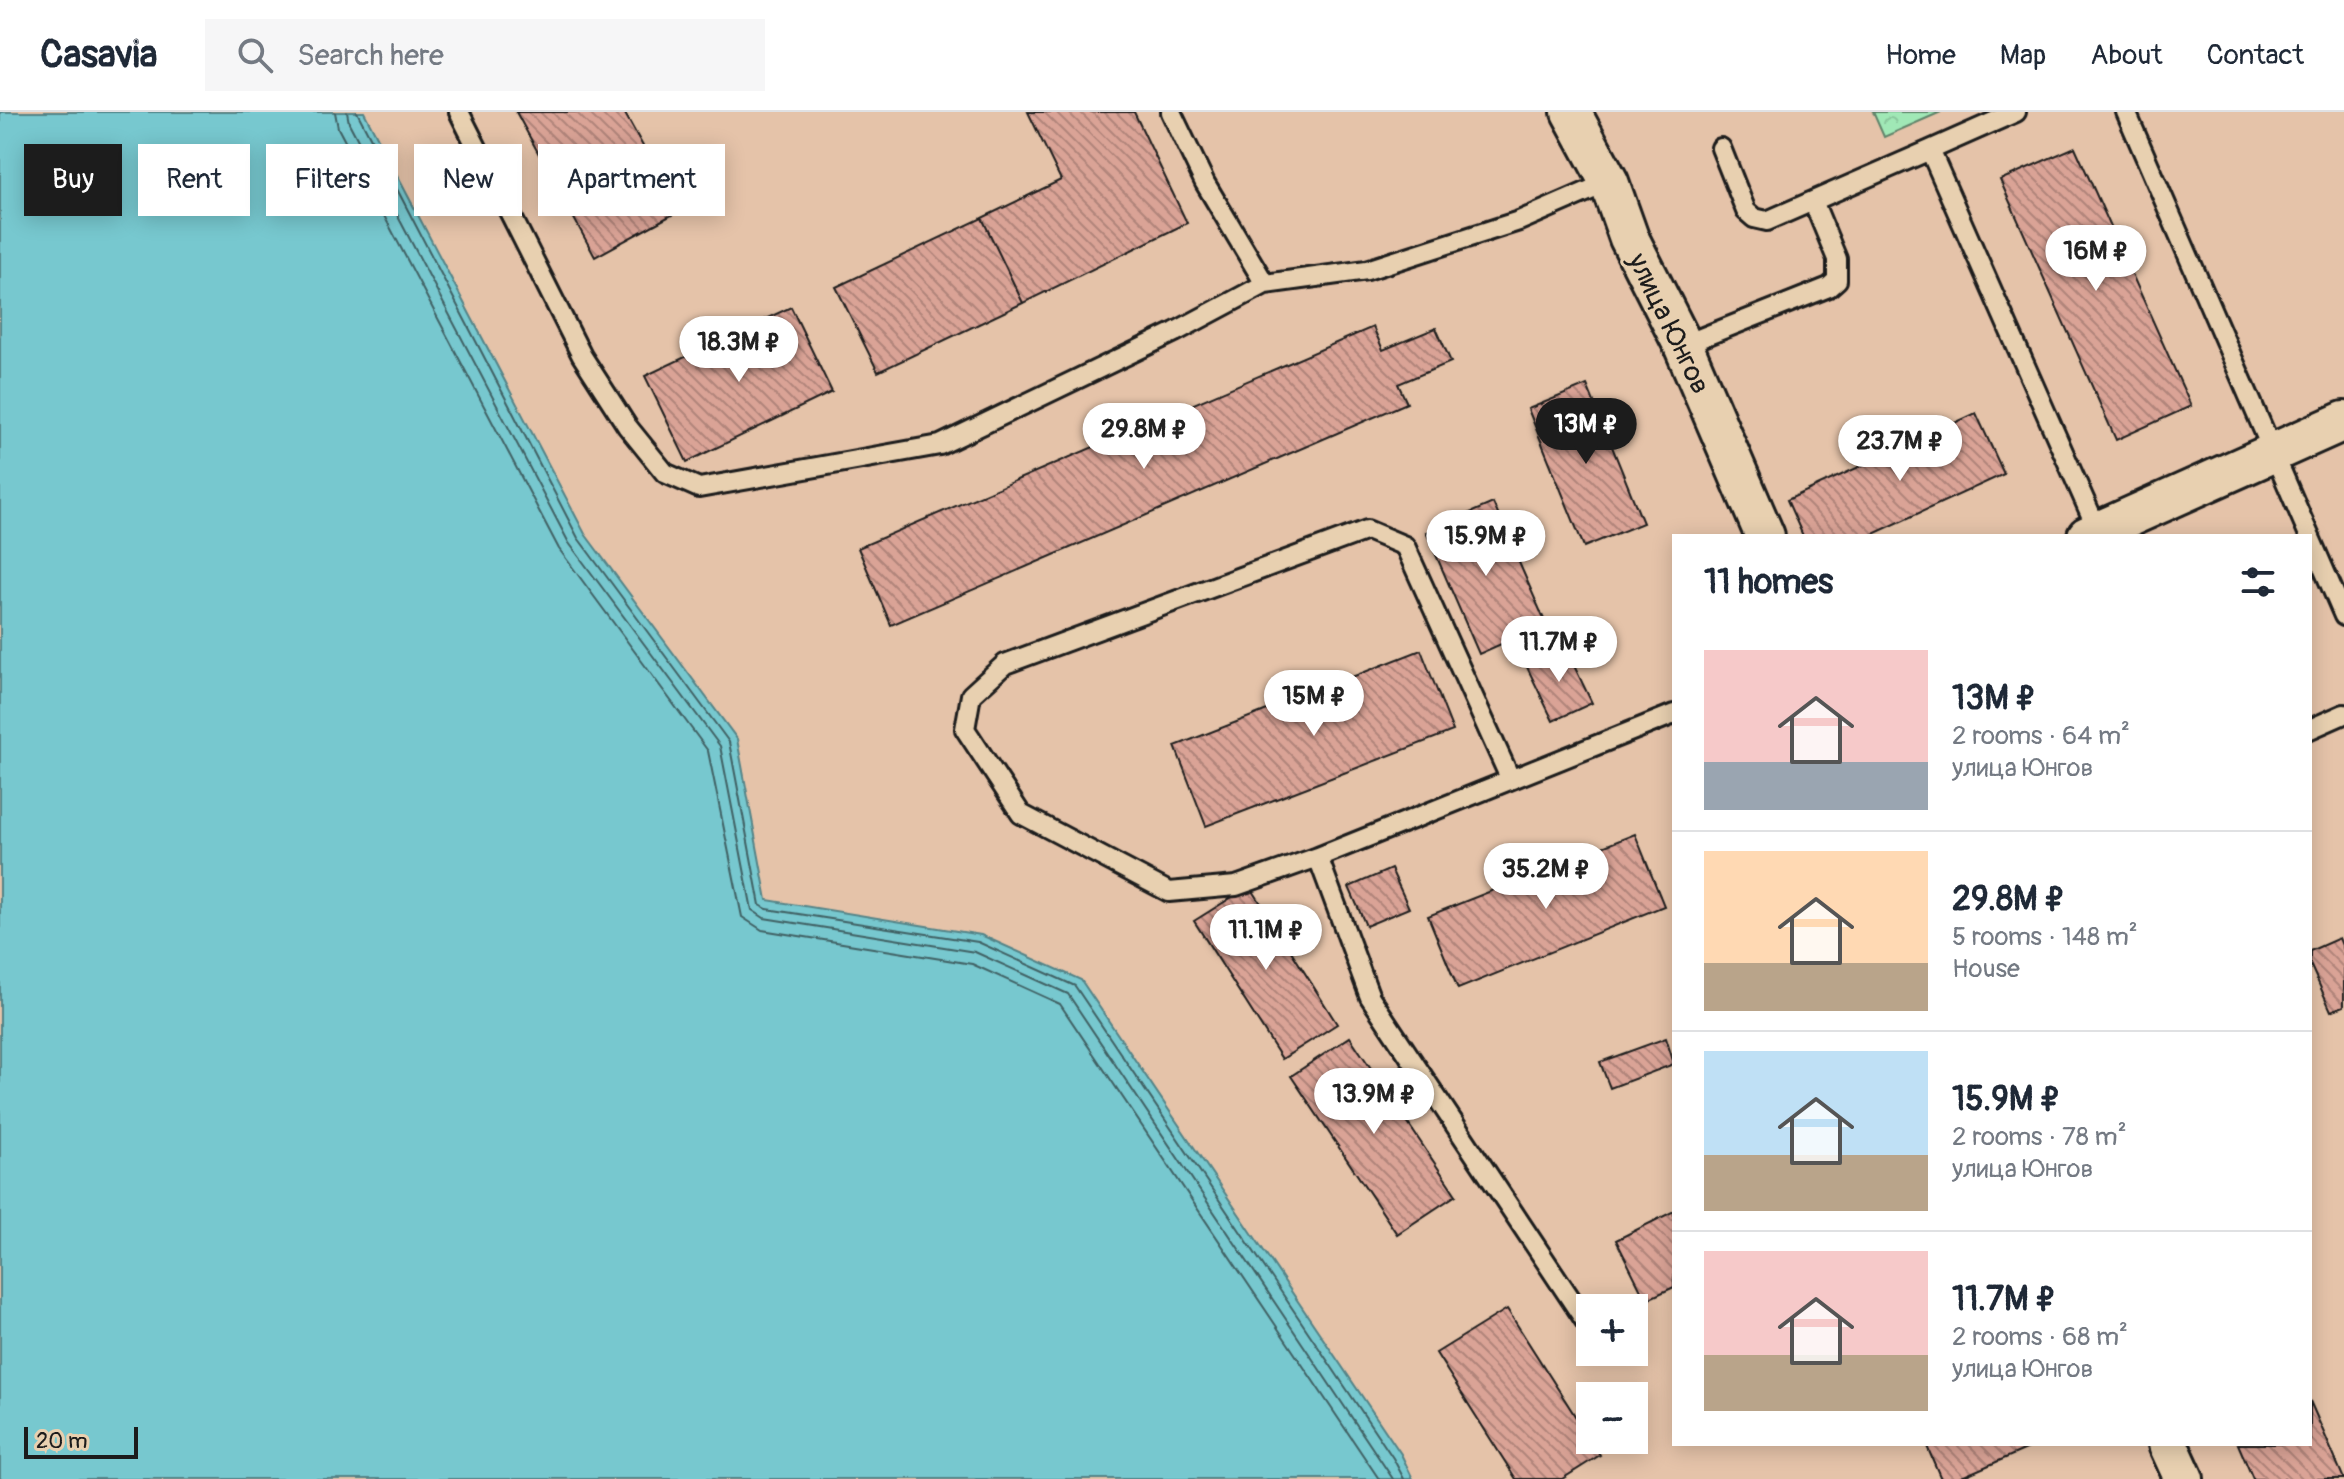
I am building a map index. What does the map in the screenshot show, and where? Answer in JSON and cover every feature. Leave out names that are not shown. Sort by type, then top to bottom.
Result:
[{"type":"street","name":"улица Юнгов","points":[[1571,112],[1609,182],[1629,238],[1683,345],[1764,534]]},
{"type":"street","points":[[2093,534],[2344,421]]},
{"type":"street","points":[[2169,1446],[2184,1479]]},
{"type":"lane","points":[[459,112],[582,356],[627,426],[665,473],[699,488],[940,445],[1175,332],[1265,284],[1367,270],[1519,221],[1609,182]]},
{"type":"lane","points":[[1171,112],[1205,183],[1265,284]]},
{"type":"lane","points":[[1721,148],[1746,211],[1754,218],[1767,221],[2016,112]]},
{"type":"lane","points":[[2126,112],[2310,534]]},
{"type":"lane","points":[[1930,150],[2093,534]]},
{"type":"lane","points":[[1683,345],[1829,287],[1837,280],[1837,259],[1813,201]]},
{"type":"lane","points":[[1510,778],[1405,546],[1367,530],[1005,664],[971,695],[965,729],[1021,814],[1169,892],[1236,886],[1318,857],[1672,715]]},
{"type":"lane","points":[[2312,540],[2344,616]]},
{"type":"lane","points":[[2312,728],[2344,714]]},
{"type":"lane","points":[[1318,857],[1370,997],[1576,1307]]},
{"type":"green space","points":[[1873,112],[1941,112],[1884,137]]},
{"type":"water","points":[[0,112],[364,112],[381,144],[266,144],[266,216],[398,216],[398,177],[414,207],[414,216],[418,216],[585,534],[737,739],[767,900],[981,935],[1081,980],[1401,1454],[1413,1479],[0,1479]]},
{"type":"building","points":[[516,112],[624,112],[642,144],[538,144],[538,152]]},
{"type":"building","points":[[1028,112],[1134,112],[1187,223],[1023,303],[982,218],[1061,180]]},
{"type":"building","points":[[2075,147],[2191,406],[2116,440],[2000,180]]},
{"type":"building","points":[[573,216],[670,216],[595,257]]},
{"type":"building","points":[[982,218],[1023,303],[878,372],[836,287]]},
{"type":"building","points":[[791,307],[832,392],[687,462],[645,376]]},
{"type":"building","points":[[1373,327],[1383,350],[1436,328],[1451,362],[1398,384],[1407,403],[891,625],[858,548]]},
{"type":"building","points":[[1587,385],[1643,523],[1584,547],[1528,409]]},
{"type":"building","points":[[1976,413],[2004,474],[1873,534],[1802,534],[1787,500]]},
{"type":"building","points":[[1493,503],[1546,624],[1479,654],[1426,532]]},
{"type":"building","points":[[1565,647],[1592,703],[1553,721],[1526,665]]},
{"type":"building","points":[[1421,650],[1453,731],[1206,826],[1175,746]]},
{"type":"building","points":[[1635,834],[1664,906],[1458,989],[1428,916]]},
{"type":"building","points":[[1391,869],[1409,908],[1366,926],[1349,887]]},
{"type":"building","points":[[1250,886],[1337,1024],[1282,1059],[1194,921]]},
{"type":"building","points":[[2339,938],[2344,950],[2344,1006],[2331,1011],[2312,968],[2312,950]]},
{"type":"building","points":[[1350,1037],[1456,1195],[1397,1234],[1291,1076]]},
{"type":"building","points":[[1666,1038],[1672,1058],[1672,1065],[1610,1088],[1600,1062]]},
{"type":"building","points":[[1672,1212],[1672,1288],[1648,1299],[1648,1294],[1643,1294],[1616,1240]]},
{"type":"building","points":[[1507,1309],[1576,1417],[1576,1454],[1600,1455],[1562,1479],[1516,1479],[1436,1353]]},
{"type":"building","points":[[2312,1406],[2344,1479],[2253,1479],[2239,1446],[2312,1446]]},
{"type":"building","points":[[1927,1446],[2033,1446],[1957,1479],[1941,1479]]}]
